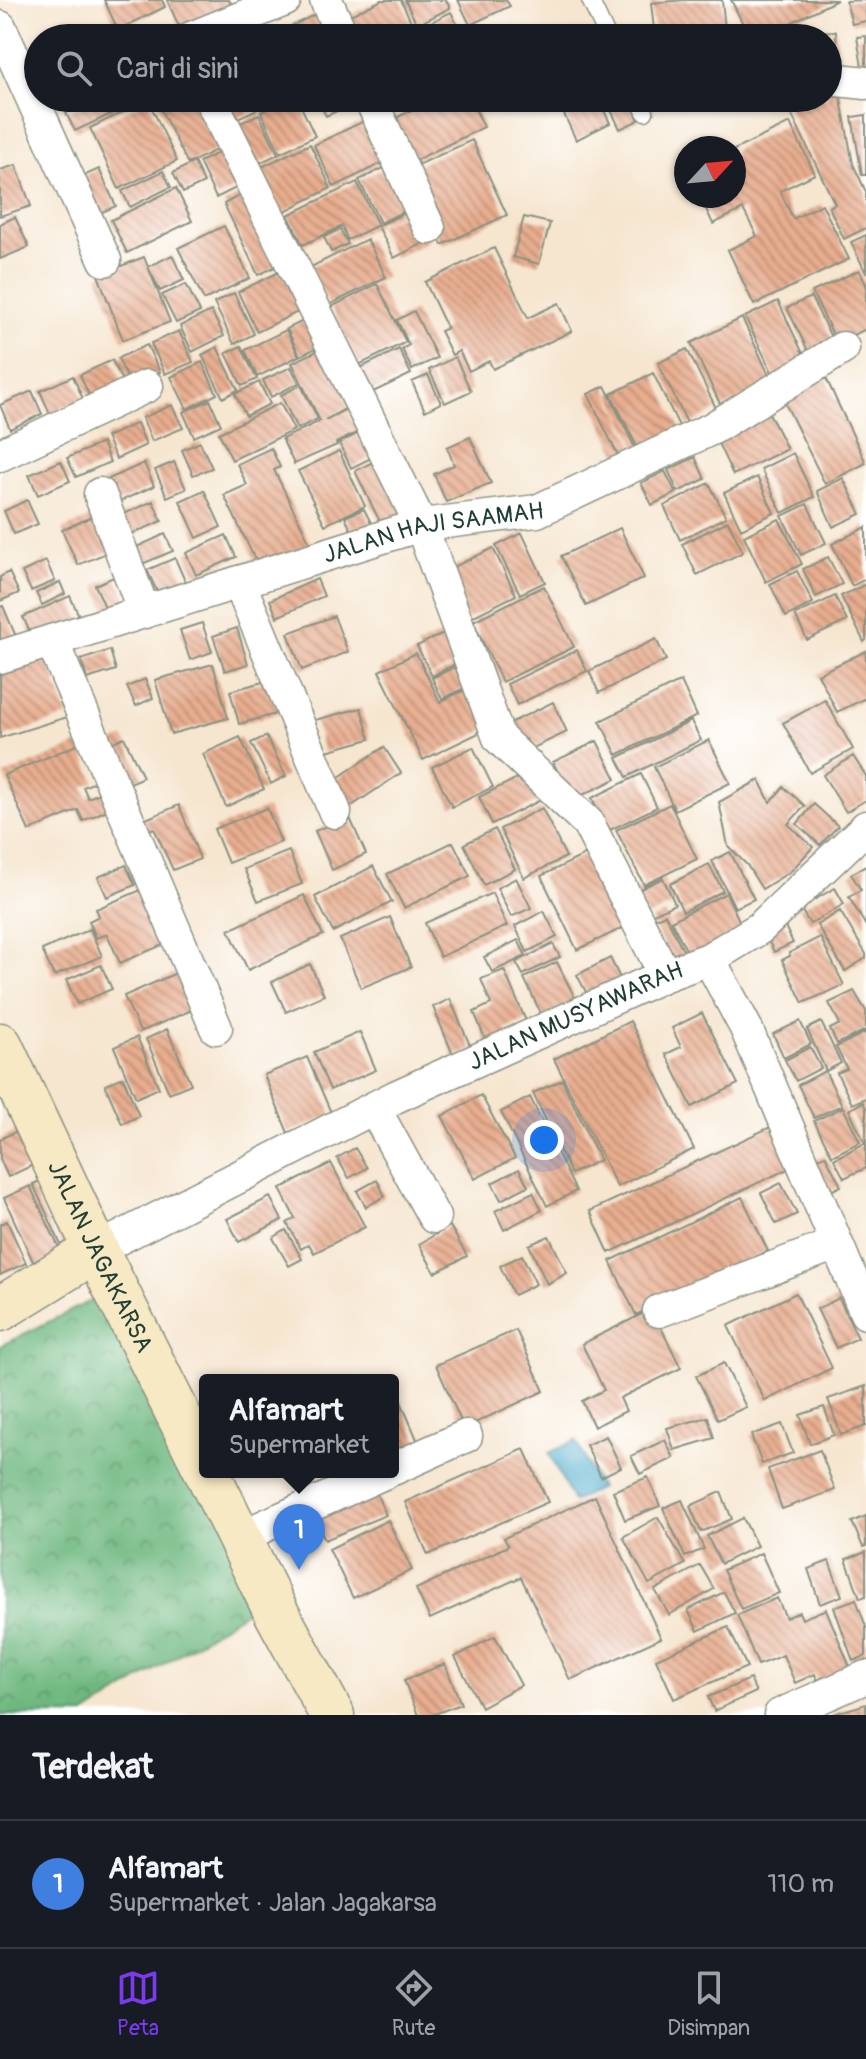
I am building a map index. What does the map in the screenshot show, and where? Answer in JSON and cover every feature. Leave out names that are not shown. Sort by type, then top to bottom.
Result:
[{"type":"main road","name":"JALAN JAGAKARSA","points":[[0,1045],[96,1250],[199,1456]]},
{"type":"main road","points":[[0,1309],[96,1250]]},
{"type":"main road","name":"JALAN JAGAKARSA","points":[[210,1478],[332,1715]]},
{"type":"street","points":[[226,24],[285,0]]},
{"type":"street","points":[[326,0],[337,24]]},
{"type":"street","points":[[0,27],[24,80]]},
{"type":"street","points":[[842,80],[866,83]]},
{"type":"street","points":[[38,112],[105,260]]},
{"type":"street","points":[[217,112],[421,525],[499,738],[588,823],[665,975]]},
{"type":"street","points":[[376,112],[429,228]]},
{"type":"street","name":"JALAN HAJI SAAMAH","points":[[0,657],[421,525],[537,511],[713,428],[843,348]]},
{"type":"street","points":[[0,455],[147,386]]},
{"type":"street","points":[[100,494],[144,612]]},
{"type":"street","points":[[239,582],[335,812]]},
{"type":"street","points":[[52,641],[216,1028]]},
{"type":"street","points":[[709,959],[760,928],[866,827]]},
{"type":"street","name":"JALAN MUSYAWARAH","points":[[96,1250],[374,1108],[665,975],[709,959],[746,1028],[866,1313]]},
{"type":"street","points":[[374,1108],[434,1217]]},
{"type":"street","points":[[659,1311],[836,1244]]},
{"type":"street","points":[[399,1466],[466,1436]]},
{"type":"street","points":[[240,1537],[373,1478]]},
{"type":"street","points":[[780,1715],[866,1677]]},
{"type":"lane","points":[[590,0],[601,24]]},
{"type":"green space","points":[[124,1284],[199,1423],[199,1478],[228,1478],[286,1585],[85,1715],[0,1715],[0,1346]]},
{"type":"water","points":[[576,1440],[600,1488],[573,1502],[549,1453]]},
{"type":"building","points":[[104,0],[162,0],[165,7],[130,24],[115,24]]},
{"type":"building","points":[[167,0],[229,0],[235,13],[212,24],[178,24]]},
{"type":"building","points":[[382,0],[401,0],[412,24],[349,24],[346,17]]},
{"type":"building","points":[[405,0],[446,0],[450,8],[417,24]]},
{"type":"building","points":[[458,0],[506,0],[510,6],[472,24]]},
{"type":"building","points":[[722,0],[725,24],[653,24],[651,3]]},
{"type":"building","points":[[731,0],[837,0],[788,24],[743,24]]},
{"type":"building","points":[[866,0],[866,21],[852,24],[846,1]]},
{"type":"building","points":[[324,10],[330,24],[295,24]]},
{"type":"building","points":[[451,12],[457,24],[427,24]]},
{"type":"building","points":[[866,36],[866,73],[863,73],[857,37]]},
{"type":"building","points":[[842,105],[853,164],[866,192],[866,228],[844,239],[829,207],[835,204],[790,112],[842,112]]},
{"type":"building","points":[[68,112],[116,112],[75,131]]},
{"type":"building","points":[[123,112],[154,112],[177,161],[119,189],[90,128]]},
{"type":"building","points":[[162,112],[211,112],[226,145],[188,164]]},
{"type":"building","points":[[219,112],[251,112],[225,124]]},
{"type":"building","points":[[261,112],[304,112],[315,136],[280,153]]},
{"type":"building","points":[[408,112],[477,112],[484,127],[410,163],[390,121]]},
{"type":"building","points":[[563,112],[605,112],[610,123],[576,140]]},
{"type":"building","points":[[612,112],[635,112],[639,120],[620,129]]},
{"type":"building","points":[[259,114],[278,154],[245,170],[226,130]]},
{"type":"building","points":[[866,115],[866,175],[862,175],[852,117]]},
{"type":"building","points":[[366,120],[386,161],[334,187],[314,145]]},
{"type":"building","points":[[790,123],[815,174],[780,191],[793,219],[822,204],[849,259],[754,305],[728,250],[757,236],[743,209],[713,224],[706,208],[746,208],[746,144]]},
{"type":"building","points":[[472,140],[507,215],[442,245],[407,170]]},
{"type":"building","points":[[310,144],[331,188],[271,218],[249,173]]},
{"type":"building","points":[[224,150],[242,185],[216,198],[199,162]]},
{"type":"building","points":[[194,162],[204,183],[183,193],[173,173]]},
{"type":"building","points":[[396,162],[417,205],[380,223],[359,180]]},
{"type":"building","points":[[16,165],[31,206],[0,216],[0,170]]},
{"type":"building","points":[[99,169],[116,206],[89,218],[72,181]]},
{"type":"building","points":[[163,171],[171,187],[130,207],[122,191]]},
{"type":"building","points":[[357,182],[378,225],[348,240],[342,226],[303,245],[288,215]]},
{"type":"building","points":[[176,188],[192,221],[127,253],[111,220]]},
{"type":"building","points":[[244,193],[279,265],[258,275],[224,204]]},
{"type":"building","points":[[413,209],[428,241],[394,258],[378,226]]},
{"type":"building","points":[[15,217],[29,247],[0,259],[0,224]]},
{"type":"building","points":[[524,217],[550,223],[539,264],[513,257]]},
{"type":"building","points":[[224,226],[250,278],[204,300],[178,248]]},
{"type":"building","points":[[340,229],[348,244],[331,252],[324,237]]},
{"type":"building","points":[[866,235],[866,273],[851,242]]},
{"type":"building","points":[[367,239],[386,277],[329,305],[311,267]]},
{"type":"building","points":[[494,248],[528,318],[559,303],[572,331],[493,369],[489,361],[469,371],[459,351],[452,355],[440,331],[447,328],[425,282]]},
{"type":"building","points":[[172,255],[184,280],[160,291],[148,267]]},
{"type":"building","points":[[144,257],[170,322],[123,340],[98,275]]},
{"type":"building","points":[[289,267],[308,307],[257,332],[238,292]]},
{"type":"building","points":[[859,270],[866,284],[866,329],[837,343],[812,292]]},
{"type":"building","points":[[186,284],[200,312],[176,323],[162,295]]},
{"type":"building","points":[[377,284],[406,342],[359,365],[331,307]]},
{"type":"building","points":[[234,293],[254,334],[234,344],[214,303]]},
{"type":"building","points":[[811,297],[835,345],[811,357],[787,308]]},
{"type":"building","points":[[778,301],[807,362],[775,378],[745,317]]},
{"type":"building","points":[[211,311],[224,336],[192,352],[180,326]]},
{"type":"building","points":[[414,311],[437,358],[412,370],[402,349],[409,345],[397,320]]},
{"type":"building","points":[[315,315],[328,342],[300,356],[287,329]]},
{"type":"building","points":[[742,318],[773,383],[722,408],[691,343]]},
{"type":"building","points":[[286,330],[299,356],[257,377],[245,350]]},
{"type":"building","points":[[179,331],[193,362],[165,374],[151,343]]},
{"type":"building","points":[[147,345],[160,372],[131,386],[118,358]]},
{"type":"building","points":[[329,345],[357,402],[325,420],[358,403],[370,426],[294,464],[282,439],[320,421],[292,363]]},
{"type":"building","points":[[241,346],[257,379],[242,386],[226,353]]},
{"type":"building","points":[[217,347],[238,390],[223,398],[202,355]]},
{"type":"building","points":[[399,349],[411,374],[367,395],[356,370]]},
{"type":"building","points":[[687,349],[717,410],[688,425],[658,363]]},
{"type":"building","points":[[455,357],[471,391],[445,403],[429,370]]},
{"type":"building","points":[[112,360],[124,385],[91,400],[80,375]]},
{"type":"building","points":[[202,362],[217,394],[187,409],[171,377]]},
{"type":"building","points":[[291,367],[299,383],[271,397],[263,380]]},
{"type":"building","points":[[653,373],[681,430],[639,451],[611,394]]},
{"type":"building","points":[[428,375],[441,403],[425,411],[412,382]]},
{"type":"building","points":[[73,376],[83,399],[50,414],[40,391]]},
{"type":"building","points":[[825,376],[866,463],[825,484],[782,397]]},
{"type":"building","points":[[259,382],[270,404],[246,416],[235,394]]},
{"type":"building","points":[[301,385],[318,419],[297,429],[281,395]]},
{"type":"building","points":[[605,386],[637,452],[620,460],[588,394]]},
{"type":"building","points":[[32,391],[42,414],[10,429],[0,405]]},
{"type":"building","points":[[210,400],[221,425],[194,437],[183,412]]},
{"type":"building","points":[[280,403],[294,430],[232,460],[219,433]]},
{"type":"building","points":[[172,405],[183,428],[152,441],[142,418]]},
{"type":"building","points":[[769,413],[787,449],[733,475],[716,439]]},
{"type":"building","points":[[137,423],[146,445],[116,459],[106,437]]},
{"type":"building","points":[[371,427],[383,452],[351,468],[339,443]]},
{"type":"building","points":[[470,437],[491,483],[446,502],[434,474],[454,465],[447,447]]},
{"type":"building","points":[[200,442],[212,468],[193,475],[182,450]]},
{"type":"building","points":[[102,443],[110,462],[76,477],[67,458]]},
{"type":"building","points":[[271,448],[280,467],[274,470],[310,543],[259,568],[224,495],[247,485],[237,464]]},
{"type":"building","points":[[339,451],[365,506],[325,525],[298,471]]},
{"type":"building","points":[[793,453],[814,497],[782,513],[761,469]]},
{"type":"building","points":[[383,457],[413,518],[385,532],[355,471]]},
{"type":"building","points":[[695,457],[705,479],[678,492],[668,470]]},
{"type":"building","points":[[61,461],[70,481],[38,495],[29,475]]},
{"type":"building","points":[[174,462],[186,489],[167,497],[155,470]]},
{"type":"building","points":[[144,463],[154,486],[112,505],[102,482]]},
{"type":"building","points":[[665,471],[676,493],[652,505],[641,483]]},
{"type":"building","points":[[757,477],[774,513],[741,529],[724,493]]},
{"type":"building","points":[[843,478],[861,514],[833,527],[817,491]]},
{"type":"building","points":[[709,483],[726,517],[680,540],[664,506]]},
{"type":"building","points":[[204,490],[221,527],[197,538],[180,501]]},
{"type":"building","points":[[27,500],[38,524],[14,534],[4,511]]},
{"type":"building","points":[[153,501],[162,521],[125,537],[117,517]]},
{"type":"building","points":[[807,504],[826,543],[801,555],[782,516]]},
{"type":"building","points":[[364,509],[374,529],[355,538],[345,517]]},
{"type":"building","points":[[102,512],[118,548],[78,565],[62,530]]},
{"type":"building","points":[[779,519],[802,564],[766,582],[744,536]]},
{"type":"building","points":[[728,521],[743,552],[697,575],[682,544]]},
{"type":"building","points":[[866,527],[866,579],[852,586],[832,544]]},
{"type":"building","points":[[620,528],[644,578],[586,606],[561,556]]},
{"type":"building","points":[[522,533],[545,582],[520,594],[496,546]]},
{"type":"building","points":[[165,534],[173,551],[135,567],[128,551]]},
{"type":"building","points":[[226,535],[236,557],[196,575],[186,553]]},
{"type":"building","points":[[493,548],[516,595],[464,621],[441,573]]},
{"type":"building","points":[[828,557],[842,584],[816,597],[803,569]]},
{"type":"building","points":[[175,558],[185,581],[158,594],[147,570]]},
{"type":"building","points":[[46,561],[55,581],[31,591],[22,572]]},
{"type":"building","points":[[797,571],[813,603],[786,617],[770,584]]},
{"type":"building","points":[[9,572],[19,593],[0,601],[0,577]]},
{"type":"building","points":[[116,576],[130,608],[110,618],[95,585]]},
{"type":"building","points":[[317,579],[324,596],[277,617],[270,600]]},
{"type":"building","points":[[60,582],[65,594],[42,605],[36,593]]},
{"type":"building","points":[[866,584],[866,640],[864,642],[841,596]]},
{"type":"building","points":[[544,586],[574,647],[502,682],[473,621]]},
{"type":"building","points":[[70,596],[81,620],[34,641],[23,617]]},
{"type":"building","points":[[835,596],[847,621],[807,640],[795,615]]},
{"type":"building","points":[[3,606],[17,639],[0,646],[0,607]]},
{"type":"building","points":[[334,616],[348,652],[302,670],[288,633]]},
{"type":"building","points":[[202,623],[212,652],[190,660],[180,630]]},
{"type":"building","points":[[237,628],[248,664],[225,671],[213,636]]},
{"type":"building","points":[[452,629],[467,658],[432,676],[417,646]]},
{"type":"building","points":[[656,639],[666,660],[599,693],[589,671]]},
{"type":"building","points":[[110,650],[116,670],[87,679],[81,660]]},
{"type":"building","points":[[577,650],[587,671],[517,705],[507,684]]},
{"type":"building","points":[[866,651],[866,698],[837,712],[818,674]]},
{"type":"building","points":[[416,653],[440,702],[469,688],[489,728],[423,760],[379,671]]},
{"type":"building","points":[[45,660],[52,669],[67,717],[0,738],[0,674]]},
{"type":"building","points":[[467,661],[477,682],[442,699],[432,678]]},
{"type":"building","points":[[213,664],[228,718],[171,734],[155,680]]},
{"type":"building","points":[[145,679],[153,698],[136,706],[127,687]]},
{"type":"building","points":[[270,680],[279,713],[239,724],[230,691]]},
{"type":"building","points":[[681,681],[697,716],[617,755],[600,721]]},
{"type":"building","points":[[825,700],[853,749],[810,773],[783,723]]},
{"type":"building","points":[[553,702],[567,732],[531,749],[526,739],[515,744],[506,725]]},
{"type":"building","points":[[361,708],[370,739],[323,752],[315,720]]},
{"type":"building","points":[[691,721],[701,740],[627,777],[617,758]]},
{"type":"building","points":[[266,736],[286,776],[271,784],[251,743]]},
{"type":"building","points":[[124,737],[143,777],[124,786],[105,746]]},
{"type":"building","points":[[240,737],[264,789],[226,807],[203,754]]},
{"type":"building","points":[[709,740],[730,783],[675,810],[654,767]]},
{"type":"building","points":[[597,741],[616,779],[572,800],[553,762]]},
{"type":"building","points":[[79,744],[95,782],[83,787],[88,798],[102,792],[109,809],[83,821],[78,810],[29,831],[4,775]]},
{"type":"building","points":[[384,747],[401,773],[350,807],[333,781]]},
{"type":"building","points":[[473,747],[493,787],[452,807],[432,767]]},
{"type":"building","points":[[853,756],[866,776],[866,800],[846,812],[823,775]]},
{"type":"building","points":[[530,772],[543,799],[492,824],[479,797]]},
{"type":"building","points":[[641,774],[657,807],[608,831],[592,798]]},
{"type":"building","points":[[759,780],[770,802],[784,787],[805,806],[788,824],[813,847],[791,871],[762,889],[747,865],[728,846],[719,802]]},
{"type":"building","points":[[670,804],[697,859],[644,885],[616,830]]},
{"type":"building","points":[[814,804],[838,826],[820,845],[797,824]]},
{"type":"building","points":[[179,805],[200,859],[173,870],[154,828],[139,834],[134,824]]},
{"type":"building","points":[[267,808],[281,842],[228,863],[214,829]]},
{"type":"building","points":[[542,808],[566,857],[524,878],[500,829]]},
{"type":"building","points":[[349,816],[366,854],[332,870],[315,831]]},
{"type":"building","points":[[495,829],[515,869],[484,885],[464,844]]},
{"type":"building","points":[[453,842],[470,876],[404,908],[387,874]]},
{"type":"building","points":[[599,848],[635,922],[577,950],[541,876]]},
{"type":"building","points":[[289,851],[302,884],[258,901],[244,869]]},
{"type":"building","points":[[730,852],[754,899],[735,908],[712,861]]},
{"type":"building","points":[[709,864],[723,891],[683,912],[670,884]]},
{"type":"building","points":[[126,865],[135,885],[107,897],[98,877]]},
{"type":"building","points":[[373,866],[392,902],[333,932],[315,897]]},
{"type":"building","points":[[866,866],[866,926],[849,897],[861,890],[851,874]]},
{"type":"building","points":[[516,878],[531,908],[511,917],[497,888]]},
{"type":"building","points":[[663,878],[675,904],[647,917],[634,892]]},
{"type":"building","points":[[148,887],[172,941],[120,963],[107,934],[96,938],[89,921],[99,916],[96,909]]},
{"type":"building","points":[[835,888],[844,904],[810,924],[800,908]]},
{"type":"building","points":[[492,893],[507,926],[440,957],[425,923]]},
{"type":"building","points":[[726,893],[745,933],[692,961],[671,921]]},
{"type":"building","points":[[304,895],[323,935],[248,970],[229,930]]},
{"type":"building","points":[[544,911],[557,937],[527,952],[515,926]]},
{"type":"building","points":[[840,911],[866,954],[866,958],[845,971],[817,925]]},
{"type":"building","points":[[665,914],[688,960],[675,967],[651,920]]},
{"type":"building","points":[[390,917],[411,967],[361,988],[340,939]]},
{"type":"building","points":[[782,920],[793,943],[774,952],[763,930]]},
{"type":"building","points":[[90,929],[102,956],[54,976],[42,950]]},
{"type":"building","points":[[820,937],[844,985],[803,1003],[782,960]]},
{"type":"building","points":[[518,940],[526,956],[492,972],[484,957]]},
{"type":"building","points":[[553,944],[560,957],[523,975],[516,962]]},
{"type":"building","points":[[610,958],[620,978],[587,994],[577,975]]},
{"type":"building","points":[[557,962],[577,1002],[543,1018],[524,978]]},
{"type":"building","points":[[310,964],[324,995],[286,1012],[272,982]]},
{"type":"building","points":[[101,965],[112,989],[77,1004],[66,980]]},
{"type":"building","points":[[504,970],[526,1021],[505,1029],[509,1037],[488,1046],[474,1012],[491,1004],[481,979]]},
{"type":"building","points":[[176,973],[192,1010],[140,1032],[124,996]]},
{"type":"building","points":[[854,991],[866,1011],[866,1030],[837,1044],[830,1029],[840,1024],[829,1003]]},
{"type":"building","points":[[450,999],[472,1050],[454,1057],[433,1007]]},
{"type":"building","points":[[702,1013],[738,1084],[692,1107],[666,1054],[681,1047],[672,1028]]},
{"type":"building","points":[[630,1021],[694,1149],[617,1187],[554,1059]]},
{"type":"building","points":[[800,1021],[811,1044],[784,1058],[773,1034]]},
{"type":"building","points":[[821,1022],[841,1063],[826,1071],[807,1029]]},
{"type":"building","points":[[167,1029],[191,1084],[169,1093],[146,1039]]},
{"type":"building","points":[[360,1032],[376,1070],[330,1090],[314,1052]]},
{"type":"building","points":[[866,1032],[866,1098],[852,1104],[837,1073],[847,1069],[836,1047]]},
{"type":"building","points":[[137,1037],[159,1088],[136,1098],[114,1047]]},
{"type":"building","points":[[810,1047],[821,1068],[796,1081],[785,1060]]},
{"type":"building","points":[[307,1057],[332,1115],[288,1133],[264,1075]]},
{"type":"building","points":[[825,1071],[842,1105],[814,1118],[798,1085]]},
{"type":"building","points":[[123,1077],[139,1116],[122,1124],[105,1085]]},
{"type":"building","points":[[562,1080],[600,1160],[571,1174],[533,1093]]},
{"type":"building","points":[[481,1095],[515,1158],[475,1179],[442,1116]]},
{"type":"building","points":[[530,1097],[576,1191],[547,1206],[501,1112]]},
{"type":"building","points":[[863,1102],[866,1108],[866,1168],[844,1178],[834,1159],[865,1143],[849,1110]]},
{"type":"building","points":[[843,1107],[860,1142],[832,1156],[814,1121]]},
{"type":"building","points":[[775,1125],[794,1166],[609,1253],[590,1211]]},
{"type":"building","points":[[17,1131],[33,1165],[8,1177],[0,1159],[0,1139]]},
{"type":"building","points":[[355,1148],[367,1168],[349,1178],[337,1158]]},
{"type":"building","points":[[825,1155],[841,1186],[827,1193],[811,1161]]},
{"type":"building","points":[[331,1163],[365,1227],[314,1253],[309,1244],[301,1249],[287,1223],[295,1218],[280,1189]]},
{"type":"building","points":[[519,1169],[528,1186],[501,1200],[492,1183]]},
{"type":"building","points":[[49,1177],[82,1249],[66,1256],[33,1184]]},
{"type":"building","points":[[377,1180],[385,1196],[366,1207],[357,1191]]},
{"type":"building","points":[[781,1183],[797,1214],[776,1224],[761,1193]]},
{"type":"building","points":[[30,1186],[62,1254],[35,1266],[4,1198]]},
{"type":"building","points":[[533,1192],[542,1210],[504,1230],[495,1211]]},
{"type":"building","points":[[270,1197],[282,1220],[239,1242],[227,1219]]},
{"type":"building","points":[[742,1197],[768,1251],[636,1315],[610,1261]]},
{"type":"building","points":[[7,1221],[26,1263],[0,1275],[0,1224]]},
{"type":"building","points":[[450,1226],[467,1256],[435,1273],[419,1244]]},
{"type":"building","points":[[286,1230],[302,1259],[289,1266],[273,1238]]},
{"type":"building","points":[[549,1236],[567,1273],[547,1284],[529,1245]]},
{"type":"building","points":[[522,1255],[536,1284],[514,1295],[500,1266]]},
{"type":"building","points":[[796,1293],[832,1368],[765,1401],[728,1326]]},
{"type":"building","points":[[839,1298],[858,1338],[836,1348],[817,1309]]},
{"type":"building","points":[[652,1309],[681,1368],[620,1398],[626,1411],[594,1427],[582,1401],[604,1390],[582,1344]]},
{"type":"building","points":[[516,1330],[544,1391],[464,1428],[436,1365]]},
{"type":"building","points":[[724,1363],[746,1407],[718,1420],[696,1376]]},
{"type":"building","points":[[866,1386],[866,1426],[841,1435],[828,1399]]},
{"type":"building","points":[[399,1397],[419,1444],[399,1453]]},
{"type":"building","points":[[824,1407],[834,1435],[810,1444],[800,1415]]},
{"type":"building","points":[[708,1417],[714,1438],[674,1450],[667,1428]]},
{"type":"building","points":[[782,1424],[793,1453],[762,1464],[751,1435]]},
{"type":"building","points":[[606,1436],[621,1467],[601,1477],[586,1445]]},
{"type":"building","points":[[665,1440],[674,1458],[640,1474],[631,1456]]},
{"type":"building","points":[[524,1449],[548,1502],[428,1555],[405,1502]]},
{"type":"building","points":[[820,1450],[835,1490],[782,1509],[768,1469]]},
{"type":"building","points":[[648,1477],[660,1506],[625,1520],[613,1491]]},
{"type":"building","points":[[373,1485],[386,1515],[325,1540],[313,1510]]},
{"type":"building","points":[[721,1492],[732,1519],[701,1532],[690,1506]]},
{"type":"building","points":[[595,1496],[661,1638],[570,1680],[521,1577],[430,1619],[416,1589],[508,1546],[504,1538]]},
{"type":"building","points":[[682,1500],[704,1549],[685,1557],[663,1508]]},
{"type":"building","points":[[866,1516],[866,1546],[863,1547],[852,1522]]},
{"type":"building","points":[[658,1517],[685,1564],[649,1584],[623,1537]]},
{"type":"building","points":[[743,1518],[757,1546],[721,1564],[707,1536]]},
{"type":"building","points":[[388,1520],[412,1570],[353,1598],[329,1549]]},
{"type":"building","points":[[866,1552],[866,1596],[860,1598],[846,1559]]},
{"type":"building","points":[[761,1553],[779,1593],[741,1609],[723,1570]]},
{"type":"building","points":[[829,1561],[842,1596],[820,1604],[808,1569]]},
{"type":"building","points":[[700,1565],[714,1589],[669,1615],[655,1590]]},
{"type":"building","points":[[724,1592],[735,1613],[698,1631],[688,1610]]},
{"type":"building","points":[[777,1598],[786,1618],[799,1612],[802,1619],[826,1609],[850,1667],[817,1680],[815,1674],[795,1683],[783,1655],[758,1665],[737,1615]]},
{"type":"building","points":[[856,1599],[866,1627],[866,1656],[853,1661],[834,1607]]},
{"type":"building","points":[[728,1627],[747,1667],[674,1699],[656,1659]]},
{"type":"building","points":[[495,1636],[521,1685],[481,1707],[455,1657]]},
{"type":"building","points":[[445,1664],[461,1704],[432,1715],[418,1715],[404,1680]]},
{"type":"building","points":[[750,1679],[756,1692],[714,1711],[708,1697]]},
{"type":"building","points":[[866,1704],[866,1715],[833,1715],[833,1714]]},
{"type":"place","name":"Alfamart","points":[[299,1570]]}]
